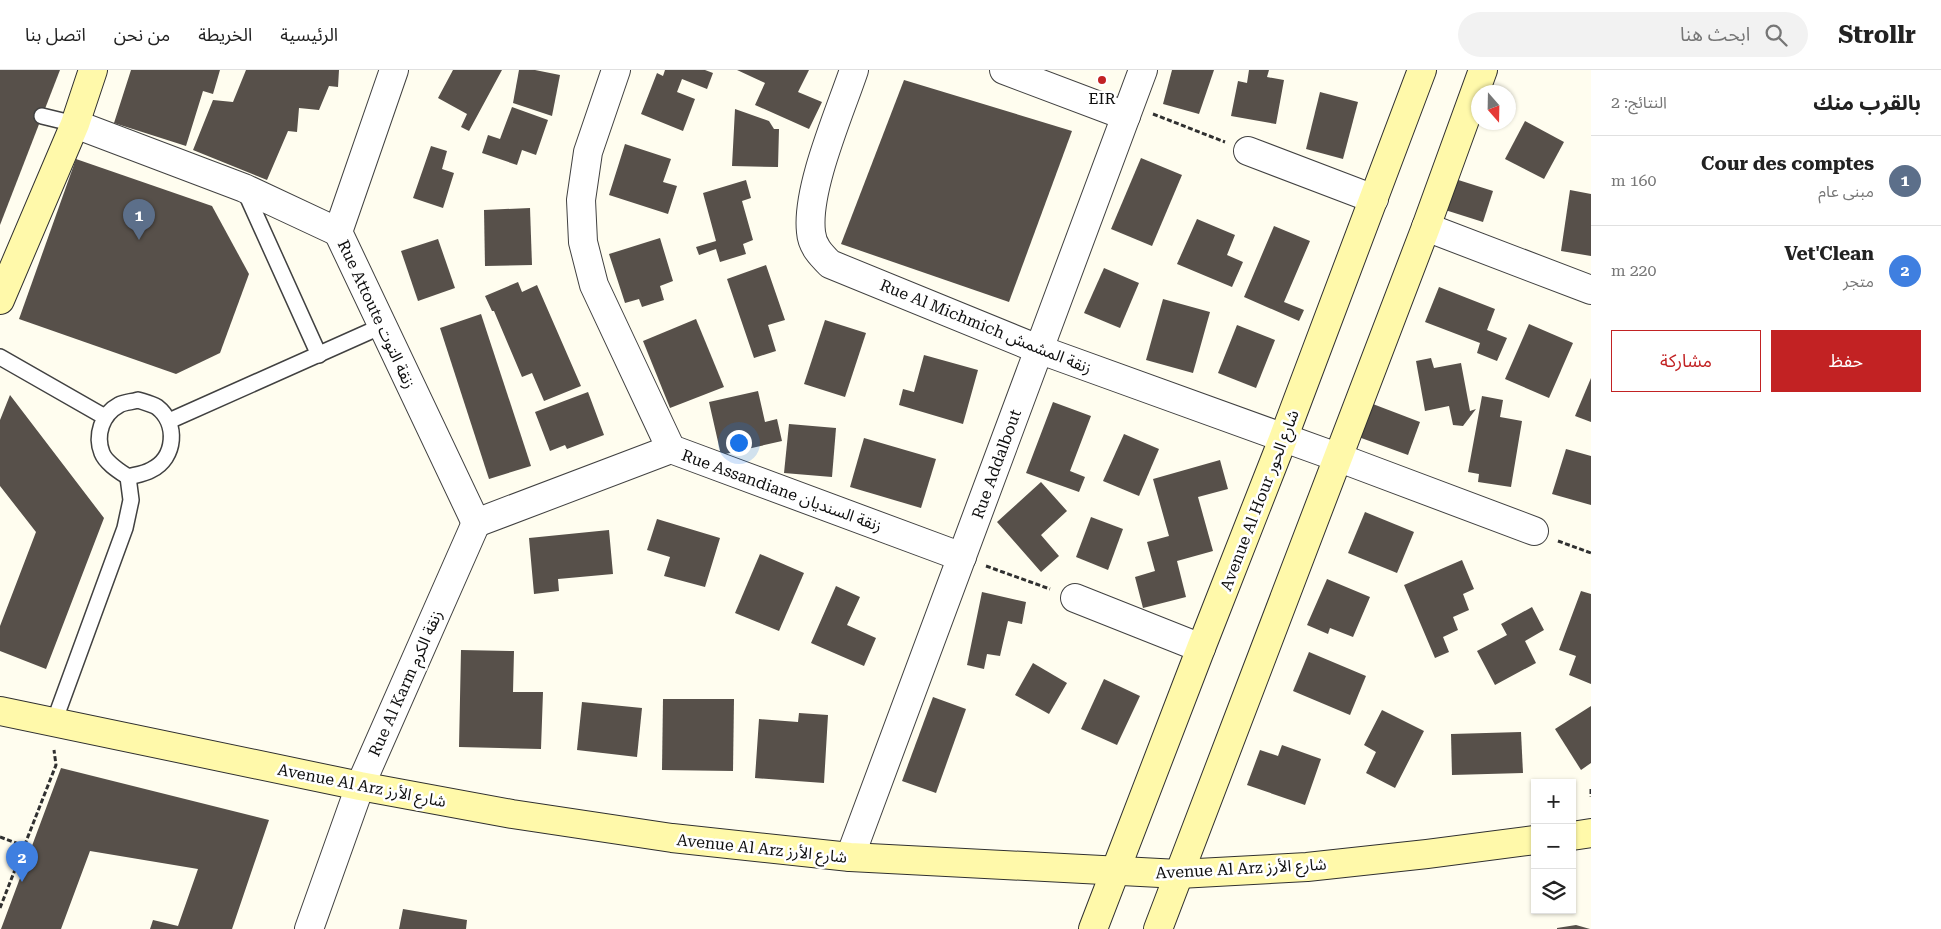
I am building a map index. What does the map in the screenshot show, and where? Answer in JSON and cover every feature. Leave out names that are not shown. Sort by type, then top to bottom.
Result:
[{"type":"street","points":[[0,300],[75,124],[93,70]]},
{"type":"street","name":"Rue Attoute زنقة التوت","points":[[394,70],[338,232],[476,524]]},
{"type":"street","name":"Rue Assandiane زنقة السنديان","points":[[616,70],[588,152],[581,200],[583,242],[594,286],[670,449],[962,557]]},
{"type":"street","name":"Rue Al Michmich زنقة المشمش","points":[[854,70],[821,166],[811,207],[811,233],[817,251],[830,264],[1038,349],[1337,457],[1534,532]]},
{"type":"street","points":[[1004,70],[1128,111]]},
{"type":"street","name":"Rue Addalbout","points":[[850,857],[1143,70]]},
{"type":"street","name":"Avenue Al Hour شارع الحور","points":[[1093,929],[1200,648],[1283,439],[1422,70]]},
{"type":"street","points":[[1158,929],[1484,70]]},
{"type":"street","points":[[75,124],[244,188],[338,232]]},
{"type":"street","points":[[1248,151],[1374,199]]},
{"type":"street","points":[[1426,226],[1591,290]]},
{"type":"street","points":[[476,524],[670,449]]},
{"type":"street","name":"Rue Al Karm زنقة الكرم","points":[[309,929],[360,786],[476,524]]},
{"type":"street","points":[[1075,598],[1200,648]]},
{"type":"street","name":"Avenue Al Arz شارع الأرز","points":[[0,711],[53,734],[512,814],[662,836],[850,857],[1179,874],[1307,867],[1531,841]]},
{"type":"street","points":[[1576,835],[1591,833]]},
{"type":"lane","points":[[42,116],[75,124]]},
{"type":"lane","points":[[244,188],[319,355]]},
{"type":"lane","points":[[168,421],[382,326]]},
{"type":"lane","points":[[0,357],[105,417]]},
{"type":"lane","points":[[138,400],[156,406],[168,421],[172,440],[166,458],[152,470],[128,476],[115,468],[102,453],[98,435],[105,417],[119,404],[138,400]]},
{"type":"lane","points":[[53,734],[125,528],[132,500],[128,476]]},
{"type":"path","points":[[1128,111],[1248,151]]},
{"type":"path","points":[[1534,532],[1591,554]]},
{"type":"path","points":[[962,557],[1075,598]]},
{"type":"path","points":[[0,908],[56,765],[53,734]]},
{"type":"path","points":[[1591,789],[1591,797]]},
{"type":"path","points":[[0,837],[24,846]]},
{"type":"building","points":[[0,70],[60,70],[0,225]]},
{"type":"building","points":[[131,70],[220,70],[213,94],[203,91],[186,146],[114,123]]},
{"type":"building","points":[[246,70],[339,70],[338,87],[329,86],[319,110],[299,108],[297,132],[288,131],[267,180],[193,150],[213,100],[233,102]]},
{"type":"building","points":[[453,70],[502,70],[469,131],[461,127],[467,114],[438,98]]},
{"type":"building","points":[[519,70],[535,70],[560,75],[552,116],[513,103]]},
{"type":"building","points":[[665,70],[705,70],[713,73],[707,89],[682,79],[677,92],[695,99],[683,131],[641,114],[657,73],[663,76]]},
{"type":"building","points":[[737,70],[809,70],[798,92],[822,102],[809,129],[755,105],[765,83]]},
{"type":"building","points":[[1172,70],[1214,70],[1199,114],[1163,104]]},
{"type":"building","points":[[1249,70],[1269,70],[1267,77],[1284,80],[1276,124],[1231,116],[1238,81],[1247,83]]},
{"type":"building","points":[[904,80],[1072,131],[1009,302],[841,244]]},
{"type":"building","points":[[1320,92],[1358,102],[1343,159],[1306,149]]},
{"type":"building","points":[[512,107],[548,120],[536,155],[522,150],[517,165],[482,153],[488,135],[500,139]]},
{"type":"building","points":[[735,109],[769,121],[774,129],[779,129],[778,167],[732,166]]},
{"type":"building","points":[[1525,121],[1564,142],[1544,179],[1505,159]]},
{"type":"building","points":[[625,144],[671,159],[663,182],[677,186],[668,214],[609,195]]},
{"type":"building","points":[[431,146],[447,151],[442,169],[454,173],[443,208],[413,198]]},
{"type":"building","points":[[1141,158],[1182,175],[1152,246],[1111,229]]},
{"type":"building","points":[[76,159],[212,206],[249,274],[220,353],[176,374],[19,319]]},
{"type":"building","points":[[1452,178],[1493,191],[1483,222],[1442,209]]},
{"type":"building","points":[[746,180],[751,198],[742,201],[753,240],[743,244],[746,254],[720,262],[716,249],[699,255],[696,247],[716,241],[703,193]]},
{"type":"building","points":[[1570,190],[1591,194],[1591,256],[1561,251]]},
{"type":"building","points":[[530,208],[532,265],[485,266],[484,210]]},
{"type":"building","points":[[1197,219],[1235,235],[1227,255],[1243,262],[1232,287],[1177,264]]},
{"type":"building","points":[[1274,226],[1310,241],[1284,302],[1304,310],[1299,321],[1244,297]]},
{"type":"building","points":[[660,238],[673,281],[660,286],[664,300],[642,307],[639,299],[625,303],[609,254]]},
{"type":"building","points":[[438,239],[455,288],[418,301],[401,251]]},
{"type":"building","points":[[766,265],[785,320],[768,325],[776,351],[754,358],[727,279]]},
{"type":"building","points":[[1104,268],[1139,283],[1120,328],[1084,313]]},
{"type":"building","points":[[518,282],[522,292],[537,285],[581,386],[544,401],[532,373],[522,377],[494,311],[492,311],[485,296]]},
{"type":"building","points":[[1439,287],[1495,309],[1487,330],[1507,338],[1497,361],[1477,353],[1480,343],[1425,322]]},
{"type":"building","points":[[1163,299],[1210,312],[1193,373],[1146,360]]},
{"type":"building","points":[[481,314],[531,466],[489,479],[440,328]]},
{"type":"building","points":[[696,319],[724,387],[670,408],[643,341]]},
{"type":"building","points":[[825,320],[866,333],[845,397],[804,384]]},
{"type":"building","points":[[1529,324],[1573,343],[1549,398],[1505,379]]},
{"type":"building","points":[[1237,325],[1275,340],[1256,388],[1218,373]]},
{"type":"building","points":[[924,355],[978,370],[963,424],[899,405],[903,389],[914,392]]},
{"type":"building","points":[[1431,358],[1434,368],[1461,363],[1470,411],[1476,409],[1463,426],[1453,425],[1449,406],[1425,411],[1416,361]]},
{"type":"building","points":[[1591,378],[1591,422],[1575,416]]},
{"type":"building","points":[[758,391],[765,422],[777,419],[782,441],[721,455],[709,402]]},
{"type":"building","points":[[588,392],[604,435],[567,449],[565,445],[550,451],[535,412]]},
{"type":"building","points":[[10,395],[104,518],[46,669],[0,651],[0,626],[36,532],[0,486],[0,420]]},
{"type":"building","points":[[1482,396],[1503,400],[1500,417],[1522,421],[1511,487],[1478,482],[1479,474],[1468,472]]},
{"type":"building","points":[[1365,401],[1420,422],[1408,455],[1353,435]]},
{"type":"building","points":[[1053,402],[1091,416],[1070,471],[1085,477],[1079,492],[1026,473]]},
{"type":"building","points":[[789,424],[836,428],[832,477],[784,473]]},
{"type":"building","points":[[1124,434],[1159,449],[1139,496],[1103,481]]},
{"type":"building","points":[[864,438],[936,459],[921,508],[850,487]]},
{"type":"building","points":[[1566,449],[1591,456],[1591,505],[1552,494]]},
{"type":"building","points":[[1220,460],[1228,489],[1198,497],[1213,551],[1177,561],[1186,597],[1143,608],[1135,577],[1155,571],[1147,542],[1169,536],[1153,479]]},
{"type":"building","points":[[1041,482],[1067,511],[1041,535],[1059,556],[1041,572],[997,522]]},
{"type":"building","points":[[1365,512],[1414,532],[1397,573],[1348,553]]},
{"type":"building","points":[[1091,517],[1123,529],[1108,570],[1076,557]]},
{"type":"building","points":[[657,519],[720,538],[705,587],[664,576],[670,557],[647,550]]},
{"type":"building","points":[[609,530],[613,574],[558,579],[559,591],[534,594],[529,538]]},
{"type":"building","points":[[760,554],[804,573],[779,631],[735,613]]},
{"type":"building","points":[[1462,560],[1474,589],[1463,594],[1469,610],[1453,617],[1458,630],[1443,637],[1449,652],[1435,658],[1404,585]]},
{"type":"building","points":[[1327,579],[1370,597],[1353,637],[1330,628],[1328,634],[1307,625]]},
{"type":"building","points":[[836,586],[860,597],[847,625],[876,638],[864,666],[811,643]]},
{"type":"building","points":[[1581,591],[1591,594],[1591,684],[1569,675],[1576,656],[1559,650]]},
{"type":"building","points":[[982,592],[1026,602],[1022,624],[1008,621],[1000,656],[987,654],[984,669],[967,665]]},
{"type":"building","points":[[1532,607],[1544,630],[1525,641],[1536,663],[1495,685],[1477,651],[1507,635],[1501,624]]},
{"type":"building","points":[[461,650],[514,651],[513,692],[543,692],[541,749],[459,747]]},
{"type":"building","points":[[1309,652],[1366,676],[1350,715],[1293,691]]},
{"type":"building","points":[[1033,663],[1067,683],[1049,714],[1015,695]]},
{"type":"building","points":[[1104,679],[1140,696],[1117,745],[1081,729]]},
{"type":"building","points":[[933,697],[966,709],[936,793],[902,781]]},
{"type":"building","points":[[663,699],[734,699],[733,771],[662,770]]},
{"type":"building","points":[[582,702],[642,708],[637,757],[577,750]]},
{"type":"building","points":[[1591,706],[1591,763],[1581,770],[1555,729]]},
{"type":"building","points":[[1382,710],[1424,731],[1395,788],[1366,773],[1376,752],[1364,745]]},
{"type":"building","points":[[799,713],[828,715],[824,783],[755,778],[759,719],[798,722]]},
{"type":"building","points":[[1521,732],[1523,773],[1452,775],[1451,734]]},
{"type":"building","points":[[1282,745],[1321,759],[1305,805],[1247,785],[1260,750],[1278,756]]},
{"type":"building","points":[[61,768],[269,820],[232,929],[150,929],[153,920],[178,926],[198,869],[90,851],[61,929],[1,929]]},
{"type":"building","points":[[403,909],[467,920],[466,929],[399,929]]},
{"type":"building","points":[[1576,925],[1590,929],[1557,929],[1557,928]]},
{"type":"place","name":"EIR","points":[[1102,80]]},
{"type":"place","name":"Cour des comptes","points":[[139,240]]},
{"type":"place","name":"Vet'Clean","points":[[22,882]]}]
